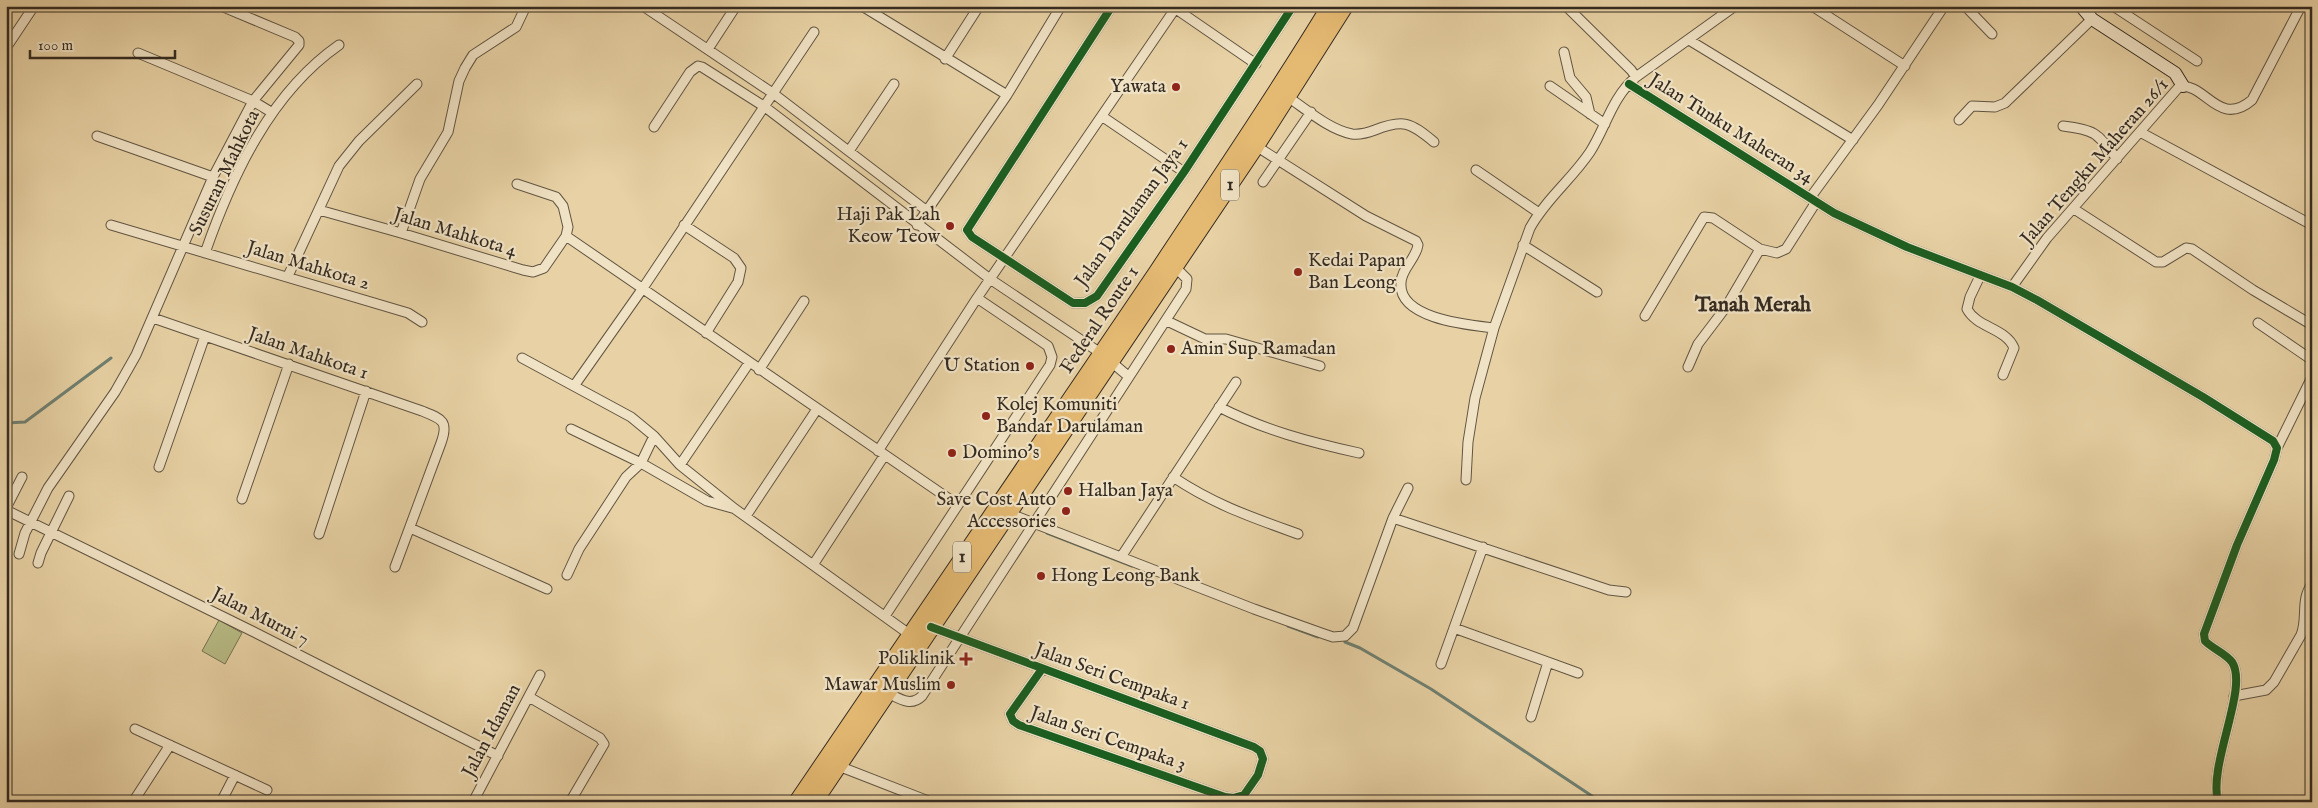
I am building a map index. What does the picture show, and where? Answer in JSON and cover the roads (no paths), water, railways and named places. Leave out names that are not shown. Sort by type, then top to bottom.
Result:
[{"type":"highway","name":"Federal Route 1","points":[[797,802],[832,763],[888,693],[1008,513],[1330,6]]},
{"type":"highway","name":"Federal Route 1","points":[[814,802],[832,763],[909,634],[1106,358],[1175,267],[1288,98],[1345,6]]},
{"type":"street","points":[[6,48],[34,6]]},
{"type":"street","points":[[19,554],[30,522],[48,488],[114,392],[136,355],[213,178],[252,101],[298,45],[299,40],[277,28],[221,6]]},
{"type":"street","points":[[401,233],[420,179],[448,132],[460,80],[465,68],[474,55],[516,27],[526,6]]},
{"type":"street","points":[[643,6],[774,94],[927,210]]},
{"type":"street","points":[[708,49],[736,6]]},
{"type":"street","points":[[862,6],[945,59],[1007,95]]},
{"type":"street","points":[[945,59],[979,6]]},
{"type":"street","points":[[917,225],[1007,95],[1061,6]]},
{"type":"street","name":"Jalan Darulaman Jaya 1","points":[[1112,6],[968,230],[972,237],[1073,304],[1091,301],[1097,296],[1184,172],[1293,6]]},
{"type":"street","name":"Jalan Tunku Maheran 34","points":[[1566,6],[1631,70],[1632,80],[1813,200],[1834,213],[1907,247],[2012,287],[2203,397],[2270,438],[2277,448]]},
{"type":"street","points":[[1466,480],[1468,442],[1476,398],[1494,328],[1523,245],[1538,213],[1584,160],[1605,124],[1614,104],[1632,80],[1735,6]]},
{"type":"street","points":[[1812,6],[1905,66]]},
{"type":"street","points":[[1646,316],[1704,217],[1713,218],[1760,249],[1777,253],[1786,249],[1813,200],[1944,6]]},
{"type":"street","points":[[1965,6],[1992,34]]},
{"type":"street","points":[[2081,6],[2092,19],[2175,73],[2183,86]]},
{"type":"street","points":[[2113,6],[2197,61]]},
{"type":"street","name":"Jalan Tengku Maheran 26/1","points":[[2012,287],[2047,238],[2174,91],[2183,86],[2224,108],[2230,110],[2242,109],[2256,93],[2301,6]]},
{"type":"street","points":[[812,566],[990,279],[1176,8],[1256,64]]},
{"type":"street","points":[[1959,120],[1972,106],[1995,107],[2005,103],[2092,19]]},
{"type":"street","points":[[574,386],[643,288],[814,32]]},
{"type":"street","points":[[1690,40],[1853,140]]},
{"type":"street","name":"Susuran Mahkota","points":[[205,253],[233,186],[271,112],[313,65],[339,45]]},
{"type":"street","points":[[1564,52],[1570,78],[1586,97],[1590,114]]},
{"type":"street","points":[[138,53],[252,101],[271,112]]},
{"type":"street","points":[[654,127],[690,72],[698,66],[702,67],[765,107],[917,225],[990,279],[1106,358],[1128,376]]},
{"type":"street","points":[[288,276],[339,166],[349,152],[417,84]]},
{"type":"street","points":[[850,151],[894,84]]},
{"type":"street","points":[[1550,86],[1605,124]]},
{"type":"street","points":[[1288,98],[1343,131],[1358,134],[1388,125],[1404,123],[1413,126],[1434,142]]},
{"type":"street","points":[[1263,182],[1311,112]]},
{"type":"street","points":[[1103,117],[1184,172]]},
{"type":"street","points":[[2063,126],[2091,131],[2103,140],[2117,159]]},
{"type":"street","points":[[2140,132],[2312,225]]},
{"type":"street","points":[[97,136],[213,178]]},
{"type":"street","points":[[1256,146],[1366,216],[1416,242],[1418,245],[1417,250],[1400,282],[1401,291],[1411,305],[1444,320],[1494,328]]},
{"type":"street","points":[[1476,170],[1538,213]]},
{"type":"street","points":[[517,184],[556,197],[563,206],[567,218],[566,236],[881,454],[958,505]]},
{"type":"street","points":[[2074,209],[2156,262],[2163,262],[2186,248],[2192,250],[2253,290],[2312,325]]},
{"type":"street","name":"Jalan Mahkota 4","points":[[319,210],[533,272],[544,268],[566,236]]},
{"type":"street","name":"Jalan Mahkota 2","points":[[111,225],[408,313],[422,322]]},
{"type":"street","points":[[684,225],[734,258],[741,268],[738,282],[706,333]]},
{"type":"street","points":[[1523,245],[1597,292]]},
{"type":"street","points":[[1688,367],[1698,344],[1726,307],[1760,249]]},
{"type":"street","points":[[888,693],[907,702],[918,700],[960,638],[1128,376],[1167,321],[1188,285],[1185,276],[1175,267]]},
{"type":"street","points":[[1980,276],[1970,297],[1967,309],[1972,318],[2006,338],[2012,344],[2014,348],[2003,375]]},
{"type":"street","points":[[884,616],[1050,365],[1052,357],[1048,346],[978,298]]},
{"type":"street","points":[[759,370],[804,301]]},
{"type":"street","name":"Jalan Mahkota 1","points":[[152,318],[289,364],[437,417],[444,423],[446,429],[410,528]]},
{"type":"street","points":[[1167,321],[1205,339],[1226,339],[1320,366]]},
{"type":"street","points":[[2258,323],[2312,360]]},
{"type":"street","points":[[159,467],[205,336]]},
{"type":"street","points":[[522,358],[631,417],[654,436],[680,465],[735,509],[909,634]]},
{"type":"street","points":[[680,465],[749,363]]},
{"type":"street","points":[[242,499],[289,364]]},
{"type":"street","points":[[2218,802],[2216,777],[2234,696],[2234,666],[2227,656],[2206,641],[2204,634],[2237,545],[2277,448],[2312,377]]},
{"type":"street","points":[[1122,557],[1236,382]]},
{"type":"street","points":[[319,534],[366,391]]},
{"type":"street","points":[[1219,408],[1248,422],[1285,436],[1359,453]]},
{"type":"street","points":[[746,516],[817,409]]},
{"type":"street","points":[[571,428],[641,463],[707,501],[735,509]]},
{"type":"street","points":[[567,575],[578,549],[626,478],[641,463],[654,436]]},
{"type":"street","points":[[6,509],[22,477]]},
{"type":"street","points":[[1173,477],[1200,496],[1223,507],[1298,534]]},
{"type":"street","points":[[1008,513],[1324,634],[1345,636],[1353,628],[1394,518],[1408,488]]},
{"type":"street","points":[[38,564],[69,496]]},
{"type":"street","name":"Jalan Murni 7","points":[[6,509],[498,756]]},
{"type":"street","points":[[1394,518],[1609,590],[1626,592]]},
{"type":"street","points":[[395,567],[410,528],[547,589]]},
{"type":"street","points":[[1441,664],[1483,547]]},
{"type":"street","points":[[2234,696],[2262,692],[2274,682],[2301,635],[2304,627],[2304,601],[2312,584]]},
{"type":"street","name":"Jalan Seri Cempaka 1","points":[[931,627],[1254,747],[1260,751],[1263,759],[1258,775],[1244,795],[1233,798],[1225,797]]},
{"type":"street","points":[[1454,628],[1578,673]]},
{"type":"street","points":[[1531,717],[1548,662]]},
{"type":"street","name":"Jalan Seri Cempaka 3","points":[[1042,669],[1012,710],[1010,714],[1014,722],[1225,797]]},
{"type":"street","name":"Jalan Idaman","points":[[473,802],[540,675]]},
{"type":"street","points":[[529,697],[600,738],[604,744],[570,802]]},
{"type":"street","points":[[135,729],[267,790]]},
{"type":"street","points":[[133,802],[170,745]]},
{"type":"street","points":[[832,763],[931,802]]},
{"type":"street","points":[[221,802],[235,775]]},
{"type":"waterway","points":[[6,423],[25,422],[111,358]]},
{"type":"waterway","points":[[1047,533],[1132,566]]},
{"type":"waterway","points":[[1288,626],[1318,637]]},
{"type":"waterway","points":[[1345,642],[1360,648],[1431,689],[1601,802]]},
{"type":"place","name":"Yawata","points":[[1176,87]]},
{"type":"place","name":"Haji Pak Lah Keow Teow","points":[[950,226]]},
{"type":"place","name":"Kedai Papan Ban Leong","points":[[1298,272]]},
{"type":"place","name":"Amin Sup Ramadan","points":[[1171,349]]},
{"type":"place","name":"U Station","points":[[1030,366]]},
{"type":"place","name":"Kolej Komuniti Bandar Darulaman","points":[[986,416]]},
{"type":"place","name":"Domino's","points":[[952,453]]},
{"type":"place","name":"Halban Jaya","points":[[1068,491]]},
{"type":"place","name":"Save Cost Auto Accessories","points":[[1066,511]]},
{"type":"place","name":"Hong Leong Bank","points":[[1041,576]]},
{"type":"place","name":"Poliklinik","points":[[966,659]]},
{"type":"place","name":"Mawar Muslim","points":[[951,685]]},
{"type":"district","name":"Tanah Merah","points":[[1753,305]]}]
